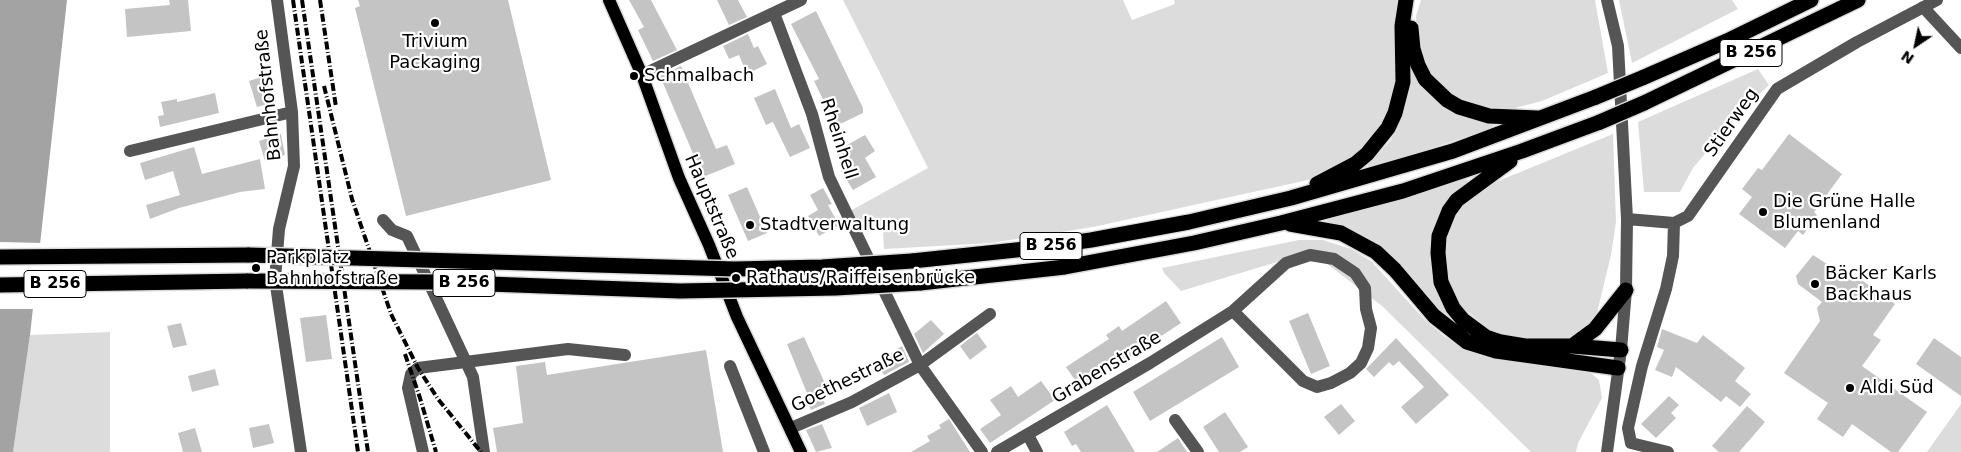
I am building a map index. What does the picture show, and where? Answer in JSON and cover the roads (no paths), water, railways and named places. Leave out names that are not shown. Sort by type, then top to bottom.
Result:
[{"type":"highway","points":[[1292,198],[1355,164],[1373,148],[1388,128],[1395,113],[1403,82],[1402,26],[1406,0]]},
{"type":"highway","points":[[1415,0],[1411,17],[1413,49],[1425,79],[1435,90],[1459,107],[1472,112],[1489,116],[1543,118]]},
{"type":"highway","name":"B 256","points":[[0,257],[240,254],[735,269],[822,267],[912,261],[1026,249],[1189,222],[1292,198],[1453,151],[1543,118],[1642,78],[1727,41],[1811,0]]},
{"type":"highway","name":"B 256","points":[[0,285],[326,281],[444,282],[680,291],[846,288],[1026,272],[1194,243],[1403,192],[1522,152],[1600,122],[1644,103],[1858,0]]},
{"type":"highway","points":[[1522,152],[1468,190],[1449,212],[1439,236],[1438,253],[1441,282],[1453,308],[1463,320],[1486,336],[1501,342],[1525,346],[1572,346],[1621,350]]},
{"type":"highway","points":[[1281,223],[1327,229],[1353,238],[1370,248],[1395,270],[1442,325],[1467,342],[1496,351],[1618,368]]},
{"type":"highway","points":[[1572,346],[1595,329],[1626,290]]},
{"type":"main road","name":"Hauptstraße","points":[[609,0],[642,75],[679,178],[709,245],[737,316],[801,452]]},
{"type":"street","name":"Bahnhofstraße","points":[[277,0],[292,112],[294,166],[279,229],[276,279],[301,452]]},
{"type":"street","points":[[642,75],[801,0]]},
{"type":"street","points":[[1606,452],[1621,350],[1626,290],[1628,219],[1618,46],[1607,0]]},
{"type":"street","name":"Stierweg","points":[[1674,223],[1688,216],[1777,89],[1936,0]]},
{"type":"street","points":[[1923,8],[1961,48]]},
{"type":"street","name":"Rheinhell","points":[[774,13],[812,114],[829,177],[920,365],[982,452]]},
{"type":"street","points":[[130,151],[292,112]]},
{"type":"street","points":[[1628,219],[1674,223],[1673,256],[1666,289],[1642,366],[1628,428],[1630,443],[1668,452]]},
{"type":"street","points":[[383,220],[392,230],[407,236],[473,377],[484,452]]},
{"type":"street","points":[[1310,255],[1334,259],[1354,273],[1365,288],[1366,309],[1372,328],[1368,348],[1361,363],[1350,373],[1332,383],[1317,387],[1303,381],[1233,311],[1286,263],[1310,255]]},
{"type":"street","name":"Grabenstraße","points":[[997,452],[1233,311]]},
{"type":"street","name":"Goethestraße","points":[[791,428],[852,402],[920,365],[990,314]]},
{"type":"street","points":[[423,452],[408,388],[411,374],[418,368],[568,349],[625,355]]},
{"type":"street","points":[[730,366],[764,452]]},
{"type":"street","points":[[1175,420],[1198,452]]},
{"type":"street","points":[[1028,435],[1037,452]]},
{"type":"railway","points":[[293,0],[358,452]]},
{"type":"railway","points":[[302,0],[368,452]]},
{"type":"railway","points":[[320,0],[336,107]]},
{"type":"railway","points":[[324,86],[352,199],[391,314],[418,368],[438,399],[481,452]]},
{"type":"railway","points":[[405,354],[436,452]]},
{"type":"place","name":"Trivium Packaging","points":[[435,23]]},
{"type":"place","name":"Schmalbach","points":[[634,76]]},
{"type":"place","name":"Die Grüne Halle Blumenland","points":[[1763,212]]},
{"type":"place","name":"Stadtverwaltung","points":[[750,225]]},
{"type":"place","name":"Parkplatz Bahnhofstraße","points":[[256,268]]},
{"type":"place","name":"Rathaus/Raiffeisenbrücke","points":[[736,278]]},
{"type":"place","name":"Bäcker Karls Backhaus","points":[[1815,284]]},
{"type":"place","name":"Aldi Süd","points":[[1850,388]]}]
